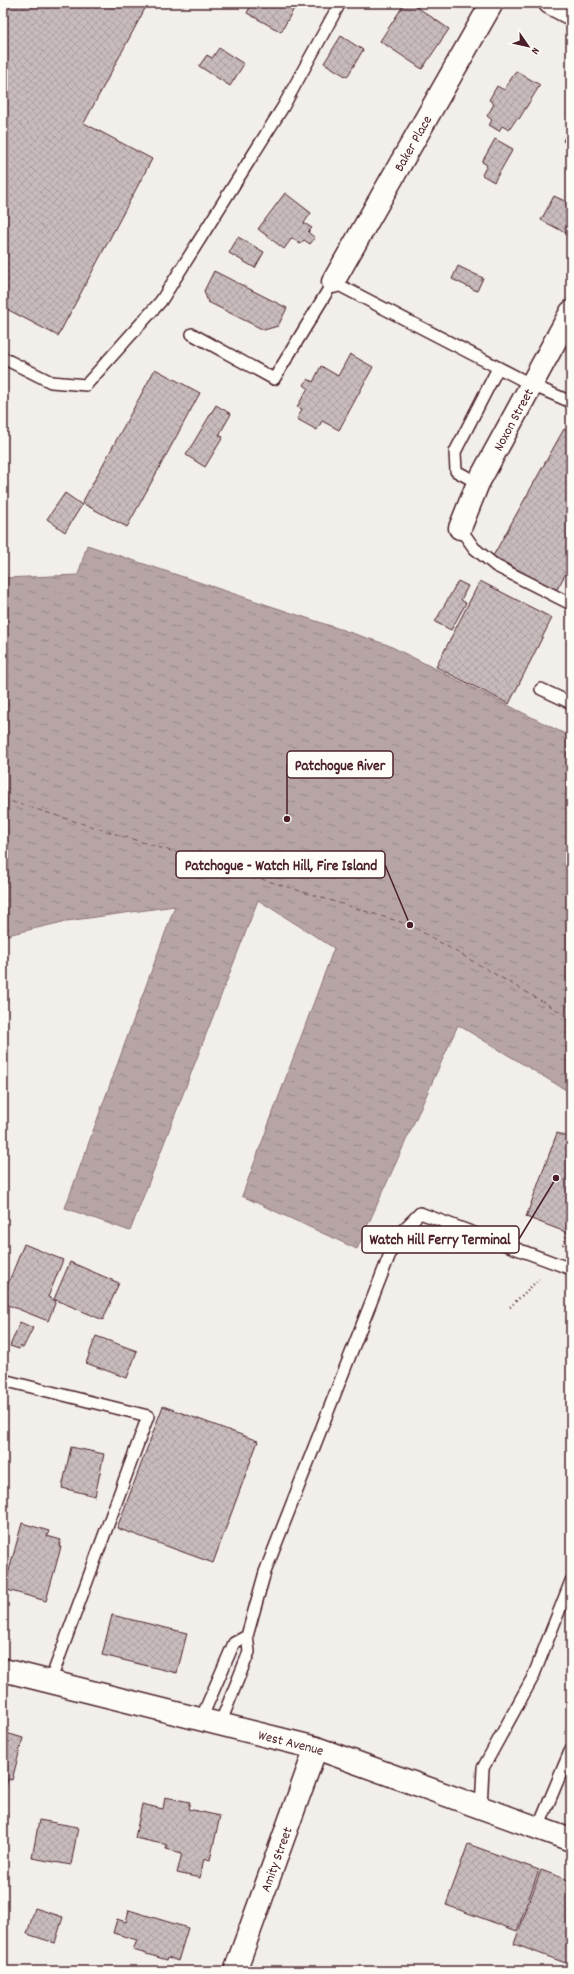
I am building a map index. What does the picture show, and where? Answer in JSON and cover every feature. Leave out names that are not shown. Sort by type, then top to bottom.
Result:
[{"type":"street","name":"Baker Place","points":[[333,282],[492,3]]},
{"type":"street","points":[[550,3],[571,14]]},
{"type":"street","name":"Noxon Street","points":[[460,528],[478,484],[571,312]]},
{"type":"street","name":"West Avenue","points":[[3,1670],[316,1748],[481,1809],[571,1840]]},
{"type":"street","name":"Amity Street","points":[[235,1971],[316,1748]]},
{"type":"lane","points":[[3,358],[51,382],[86,385],[160,301],[283,107],[340,3]]},
{"type":"lane","points":[[192,334],[274,379],[333,282],[498,368],[571,402]]},
{"type":"lane","points":[[478,484],[456,471],[455,452],[498,368]]},
{"type":"lane","points":[[460,528],[474,548],[496,566],[571,604]]},
{"type":"lane","points":[[541,689],[571,703]]},
{"type":"lane","points":[[211,1721],[249,1652],[247,1636],[265,1572],[397,1236],[420,1213],[571,1269]]},
{"type":"lane","points":[[3,1380],[148,1416],[50,1682]]},
{"type":"lane","points":[[481,1809],[483,1768],[534,1677],[571,1581]]},
{"type":"lane","points":[[211,1721],[234,1643],[247,1636]]},
{"type":"lane","points":[[538,1828],[571,1749]]},
{"type":"water","points":[[87,545],[388,645],[571,737],[571,1093],[458,1025],[357,1249],[242,1196],[334,948],[258,900],[130,1231],[65,1208],[175,906],[67,921],[3,936],[3,578],[78,575]]},
{"type":"building","points":[[3,3],[148,3],[84,123],[152,159],[58,336],[3,307]]},
{"type":"building","points":[[252,3],[297,3],[281,32],[247,13]]},
{"type":"building","points":[[405,3],[411,3],[449,29],[422,69],[380,41]]},
{"type":"building","points":[[341,36],[363,50],[347,77],[324,63]]},
{"type":"building","points":[[219,48],[244,64],[230,86],[199,66],[207,55],[212,58]]},
{"type":"building","points":[[516,71],[540,85],[519,119],[517,118],[509,130],[502,126],[499,131],[489,125],[492,120],[487,116],[494,104],[489,100],[497,86],[504,90]]},
{"type":"building","points":[[571,125],[571,146],[563,141]]},
{"type":"building","points":[[495,139],[513,149],[494,182],[482,175],[487,165],[482,162]]},
{"type":"building","points":[[285,193],[311,213],[304,223],[312,228],[308,232],[315,238],[310,244],[304,240],[300,244],[292,238],[284,249],[258,229]]},
{"type":"building","points":[[554,196],[571,204],[571,229],[568,234],[541,220]]},
{"type":"building","points":[[238,237],[264,252],[255,268],[229,253]]},
{"type":"building","points":[[458,266],[483,278],[477,291],[452,279]]},
{"type":"building","points":[[214,271],[287,308],[278,326],[264,330],[208,302],[204,291]]},
{"type":"building","points":[[350,354],[373,367],[339,430],[322,421],[317,430],[297,419],[302,409],[297,407],[308,388],[304,385],[308,379],[313,382],[321,366],[338,376]]},
{"type":"building","points":[[155,369],[200,393],[127,527],[82,503]]},
{"type":"building","points":[[216,405],[231,414],[219,435],[223,437],[205,467],[186,455]]},
{"type":"building","points":[[564,429],[571,433],[571,573],[570,575],[566,573],[556,591],[493,556]]},
{"type":"building","points":[[65,493],[82,505],[65,532],[47,519]]},
{"type":"building","points":[[458,581],[468,586],[461,600],[466,603],[451,630],[435,622]]},
{"type":"building","points":[[480,581],[552,618],[509,704],[436,667]]},
{"type":"building","points":[[557,1133],[571,1138],[571,1234],[526,1217]]},
{"type":"building","points":[[24,1244],[63,1260],[48,1297],[56,1301],[48,1321],[3,1303],[3,1296]]},
{"type":"building","points":[[70,1262],[119,1283],[103,1320],[54,1299]]},
{"type":"building","points":[[20,1322],[33,1328],[23,1348],[20,1346],[19,1349],[10,1346]]},
{"type":"building","points":[[96,1336],[137,1351],[127,1378],[86,1363]]},
{"type":"building","points":[[163,1406],[258,1441],[213,1563],[117,1528]]},
{"type":"building","points":[[71,1447],[104,1454],[95,1496],[62,1488]]},
{"type":"building","points":[[22,1523],[49,1531],[47,1536],[61,1540],[59,1547],[61,1547],[46,1601],[4,1589]]},
{"type":"building","points":[[112,1615],[187,1633],[177,1673],[102,1655]]},
{"type":"building","points":[[3,1732],[23,1738],[12,1780],[8,1779],[3,1797]]},
{"type":"building","points":[[165,1797],[190,1802],[188,1809],[220,1816],[210,1860],[204,1858],[200,1878],[177,1873],[182,1853],[166,1849],[167,1845],[135,1838],[142,1804],[163,1809]]},
{"type":"building","points":[[39,1820],[78,1827],[71,1865],[32,1858]]},
{"type":"building","points":[[468,1844],[539,1870],[517,1931],[446,1905]]},
{"type":"building","points":[[541,1870],[571,1881],[571,1965],[514,1944]]},
{"type":"building","points":[[35,1908],[63,1917],[55,1943],[27,1934]]},
{"type":"building","points":[[129,1910],[188,1928],[178,1961],[168,1957],[167,1960],[133,1950],[137,1940],[113,1933],[117,1919],[126,1922]]},
{"type":"ferry route","points":[[3,799],[410,925],[571,1018]]},
{"type":"place","name":"Patchogue River","points":[[287,819]]},
{"type":"place","name":"Patchogue - Watch Hill, Fire Island","points":[[410,925]]},
{"type":"place","name":"Watch Hill Ferry Terminal","points":[[556,1178]]}]
